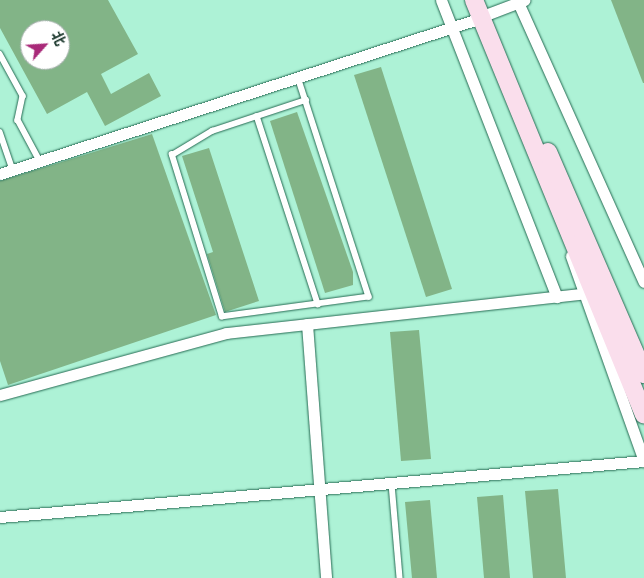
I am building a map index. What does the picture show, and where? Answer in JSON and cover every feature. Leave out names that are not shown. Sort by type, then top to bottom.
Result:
[{"type":"main road","points":[[474,0],[484,11],[644,374]]},
{"type":"main road","points":[[484,11],[558,210],[644,415]]},
{"type":"street","points":[[441,0],[557,297]]},
{"type":"street","points":[[0,174],[452,28],[484,11],[520,1],[644,282]]},
{"type":"street","points":[[0,163],[13,170]]},
{"type":"street","points":[[0,517],[644,461],[582,294],[558,210]]},
{"type":"street","points":[[0,395],[226,333],[582,294]]},
{"type":"street","points":[[308,324],[326,578]]},
{"type":"lane","points":[[0,54],[23,96],[18,120],[40,161]]},
{"type":"lane","points":[[298,77],[306,100],[370,297],[222,317],[173,167],[177,149],[212,131],[306,100]]},
{"type":"lane","points":[[257,116],[318,304]]},
{"type":"lane","points":[[0,132],[13,170]]},
{"type":"lane","points":[[392,484],[400,578]]},
{"type":"building","points":[[0,0],[108,0],[138,54],[101,74],[111,94],[149,73],[161,96],[105,126],[87,92],[47,114],[23,70],[70,70],[70,20],[20,20],[20,65],[0,28]]},
{"type":"building","points":[[611,0],[644,0],[644,83],[643,83]]},
{"type":"building","points":[[381,67],[452,289],[426,297],[354,75]]},
{"type":"building","points":[[297,112],[353,272],[353,285],[325,293],[270,121]]},
{"type":"building","points":[[152,134],[216,315],[8,385],[0,361],[0,181]]},
{"type":"building","points":[[209,148],[259,301],[225,312],[207,254],[213,252],[182,156]]},
{"type":"building","points":[[419,330],[431,459],[401,461],[390,332]]},
{"type":"building","points":[[558,489],[566,578],[533,578],[525,491]]},
{"type":"building","points":[[503,495],[510,578],[484,578],[477,497]]},
{"type":"building","points":[[430,500],[437,578],[412,578],[405,502]]}]
